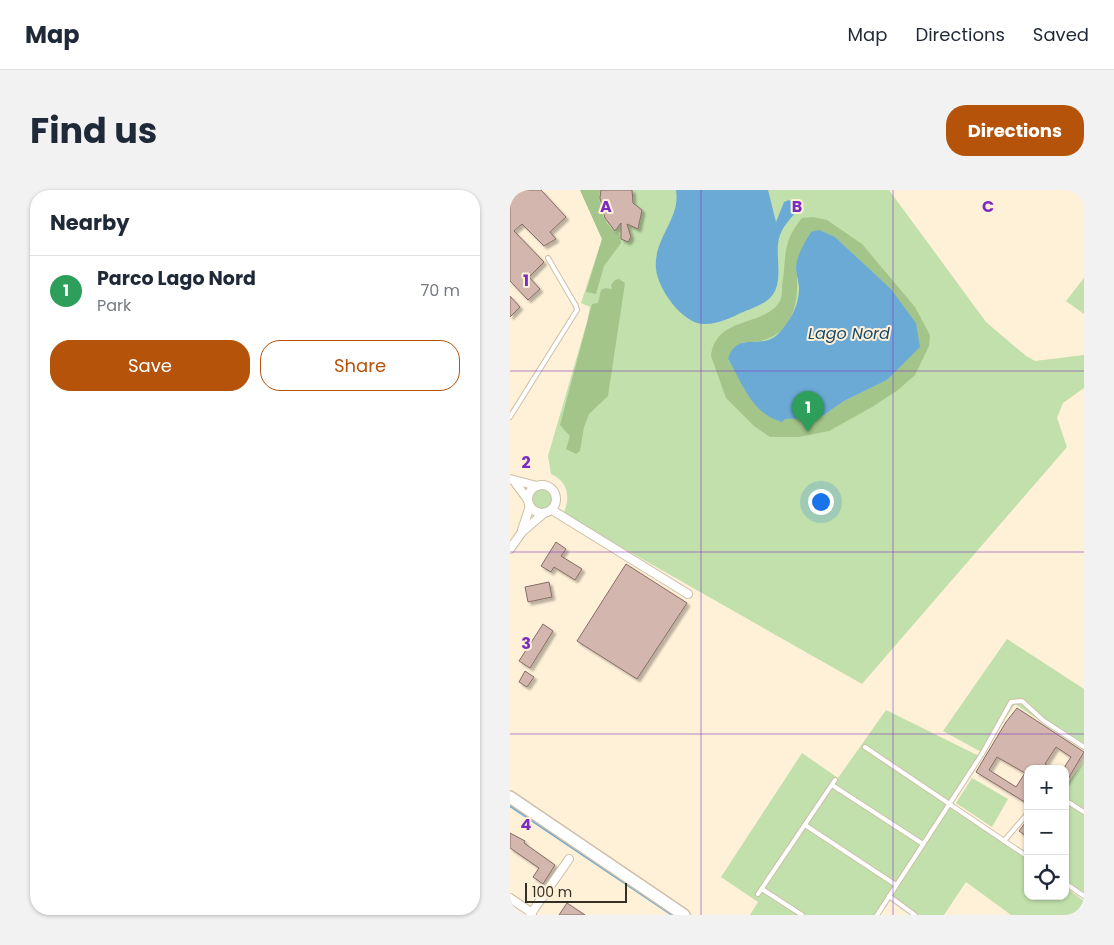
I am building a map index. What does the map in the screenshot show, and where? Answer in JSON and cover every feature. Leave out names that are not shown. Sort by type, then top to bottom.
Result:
[{"type":"main road","points":[[510,797],[684,915]]},
{"type":"street","points":[[510,549],[522,532],[543,514],[552,510],[557,502],[556,494],[546,485],[538,486],[512,480]]},
{"type":"street","points":[[512,480],[534,511],[543,514]]},
{"type":"street","points":[[522,532],[530,492],[538,486]]},
{"type":"street","points":[[552,510],[688,594]]},
{"type":"street","points":[[510,898],[531,914],[568,859]]},
{"type":"lane","points":[[510,417],[577,310],[548,258]]},
{"type":"lane","points":[[877,915],[982,754],[1011,702],[1022,701],[1044,721],[1084,747]]},
{"type":"lane","points":[[865,747],[950,803],[1024,855]]},
{"type":"lane","points":[[758,894],[835,780]]},
{"type":"lane","points":[[832,785],[922,844]]},
{"type":"lane","points":[[1069,803],[1084,812]]},
{"type":"lane","points":[[1004,841],[1024,818]]},
{"type":"lane","points":[[805,825],[896,885]]},
{"type":"lane","points":[[1069,886],[1084,896]]},
{"type":"lane","points":[[762,889],[802,915]]},
{"type":"lane","points":[[889,896],[915,915]]},
{"type":"green space","points":[[580,190],[889,190],[986,322],[1026,356],[1035,361],[1084,355],[1084,388],[1063,403],[1057,418],[1067,447],[862,684],[563,514],[567,502],[566,491],[561,481],[551,474],[548,456],[587,322],[590,307],[581,303],[602,239]]},
{"type":"green space","points":[[580,190],[600,190],[603,216],[610,227],[620,235],[621,243],[604,266],[596,294],[586,292],[602,239]]},
{"type":"green space","points":[[813,217],[827,220],[862,244],[915,307],[930,335],[929,346],[915,375],[898,390],[872,407],[829,431],[799,437],[770,437],[754,426],[726,398],[711,356],[715,343],[722,334],[731,328],[763,315],[773,309],[780,301],[786,250],[795,227],[802,218]],"holes":[[[835,237],[890,288],[914,352],[887,380],[844,401],[824,415],[817,418],[785,419],[736,372],[728,360],[743,342],[759,341],[772,337],[782,330],[794,309],[797,295],[796,266]]]},
{"type":"green space","points":[[1084,278],[1084,314],[1066,301]]},
{"type":"green space","points":[[619,279],[625,283],[608,396],[589,414],[584,427],[580,451],[576,454],[566,449],[570,436],[560,425],[592,304],[598,303],[601,290],[605,288],[612,289],[611,285],[615,280]]},
{"type":"green space","points":[[542,489],[549,492],[552,499],[549,506],[542,509],[535,506],[532,499],[535,492]]},
{"type":"green space","points":[[1007,639],[1084,689],[1084,750],[1015,704],[983,753],[943,731]]},
{"type":"green space","points":[[886,710],[981,757],[950,806],[1024,857],[1024,900],[1069,900],[1069,890],[1084,901],[1084,915],[1011,915],[966,882],[944,915],[911,915],[890,900],[886,907],[881,904],[874,915],[750,915],[758,902],[721,877],[802,753],[838,778]]},
{"type":"green space","points":[[1084,761],[1084,897],[1069,886],[1069,782]]},
{"type":"green space","points":[[972,778],[1008,799],[992,827],[956,803]]},
{"type":"water","points":[[676,190],[768,190],[776,222],[784,202],[789,200],[797,206],[798,210],[785,225],[780,235],[778,242],[777,284],[770,298],[758,306],[719,322],[708,324],[695,322],[687,318],[672,304],[661,286],[656,269],[656,258],[662,238],[675,210]]},
{"type":"water","name":"Lago Nord","points":[[819,230],[835,237],[890,288],[916,323],[920,347],[887,380],[844,401],[824,415],[817,418],[785,419],[782,422],[771,418],[755,405],[728,359],[732,350],[737,345],[771,339],[786,324],[798,299],[799,286],[796,267],[798,258],[811,232]]},
{"type":"building","points":[[510,190],[541,190],[566,217],[550,232],[556,239],[544,246],[522,224],[514,231],[544,262],[529,277],[540,289],[528,300],[510,281]]},
{"type":"building","points":[[601,190],[632,190],[633,203],[642,210],[638,229],[627,224],[631,237],[628,242],[621,239],[621,223],[615,231],[605,218],[600,198]]},
{"type":"building","points":[[510,296],[520,307],[510,317]]},
{"type":"building","points":[[556,542],[566,549],[561,556],[582,569],[575,580],[554,567],[551,572],[541,566]]},
{"type":"building","points":[[626,564],[687,603],[637,679],[577,641]]},
{"type":"building","points":[[549,582],[552,597],[528,602],[525,587]]},
{"type":"building","points":[[543,624],[553,631],[530,668],[519,661]]},
{"type":"building","points":[[525,671],[534,677],[527,687],[519,682]]},
{"type":"building","points":[[1017,708],[1084,752],[1069,777],[1069,765],[1066,765],[1071,757],[1056,747],[1045,764],[1047,765],[1024,765],[1024,772],[997,757],[989,770],[1016,787],[1024,775],[1024,802],[976,772],[1006,722]]},
{"type":"building","points":[[1024,824],[1024,835],[1019,831]]},
{"type":"building","points":[[510,833],[525,841],[524,843],[555,865],[543,884],[533,877],[539,868],[510,848]]},
{"type":"building","points":[[567,903],[585,915],[559,915]]},
{"type":"waterway","points":[[510,806],[672,915]]},
{"type":"place","name":"Parco Lago Nord","points":[[808,432]]}]
